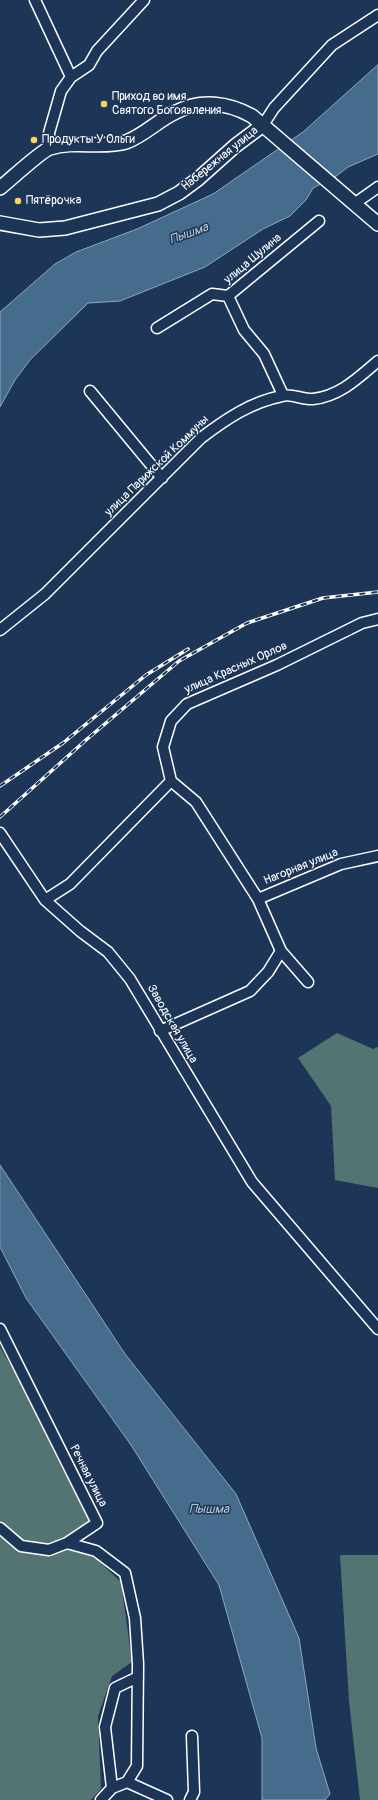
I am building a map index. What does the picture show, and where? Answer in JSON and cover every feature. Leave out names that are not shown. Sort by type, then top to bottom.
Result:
[{"type":"main road","points":[[0,188],[49,149],[67,145],[113,145],[126,142],[140,135],[175,112],[197,105],[212,103],[228,106],[242,111],[263,125],[378,224]]},
{"type":"main road","name":"Набережная улица","points":[[0,223],[39,230],[65,228],[158,204],[179,193],[198,179],[235,146],[263,125]]},
{"type":"street","points":[[35,0],[71,77]]},
{"type":"street","points":[[49,149],[49,133],[61,91],[71,77],[89,65],[97,51],[144,0]]},
{"type":"street","name":"Набережная улица","points":[[263,125],[274,108],[332,46],[378,15]]},
{"type":"street","points":[[354,204],[378,187]]},
{"type":"street","name":"улица Шулина","points":[[157,328],[212,294],[228,296],[319,221]]},
{"type":"street","points":[[228,296],[244,330],[264,354],[283,395]]},
{"type":"street","name":"улица Парижской Коммуны","points":[[0,630],[45,594],[201,438],[228,417],[256,404],[283,395],[312,399],[334,394],[347,387],[378,361]]},
{"type":"street","points":[[90,391],[162,478]]},
{"type":"street","name":"улица Красных Орлов","points":[[171,781],[163,747],[171,721],[186,704],[277,665],[362,623],[378,618]]},
{"type":"street","points":[[45,900],[70,884],[171,781],[196,802],[258,899],[281,951],[308,982]]},
{"type":"street","name":"Заводская улица","points":[[0,833],[45,900],[80,931],[108,952],[130,979],[252,1182],[378,1329]]},
{"type":"street","name":"Нагорная улица","points":[[258,899],[341,864],[378,856]]},
{"type":"street","points":[[160,1031],[250,991],[268,972],[281,951]]},
{"type":"street","name":"Речная улица","points":[[0,1329],[97,1523],[67,1543]]},
{"type":"street","points":[[0,1528],[21,1546],[49,1550],[67,1543],[96,1551],[125,1573],[135,1618],[138,1677],[137,1766],[127,1782],[112,1788],[101,1800]]},
{"type":"street","points":[[112,1788],[105,1727],[115,1688],[138,1677]]},
{"type":"street","points":[[190,1800],[194,1792],[192,1736]]},
{"type":"street","points":[[127,1782],[167,1800]]},
{"type":"green space","points":[[337,1033],[373,1049],[378,1047],[378,1188],[335,1180],[331,1106],[298,1058]]},
{"type":"green space","points":[[0,1347],[17,1376],[62,1468],[93,1521],[58,1543],[90,1553],[121,1582],[132,1662],[112,1676],[98,1716],[101,1789],[91,1800],[0,1800]]},
{"type":"green space","points":[[340,1555],[378,1555],[378,1800],[360,1800],[349,1701]]},
{"type":"water","name":"Пышма","points":[[378,65],[378,154],[348,167],[335,177],[313,188],[306,200],[290,216],[263,229],[205,267],[120,301],[88,303],[30,360],[15,380],[0,407],[0,312],[55,264],[76,252],[137,229],[213,194],[303,132]]},
{"type":"water","name":"Пышма","points":[[0,1165],[125,1354],[236,1494],[299,1638],[316,1748],[330,1794],[325,1800],[262,1800],[262,1738],[219,1585],[131,1445],[26,1298],[0,1247]]},
{"type":"railway","points":[[0,817],[86,740],[179,661],[247,623],[323,598],[378,592]]},
{"type":"railway","points":[[0,786],[63,743],[146,675],[188,649]]},
{"type":"place","name":"Приход во имя Святого Богоявления","points":[[104,104]]},
{"type":"place","name":"Продукты У Ольги","points":[[34,140]]},
{"type":"place","name":"Пятёрочка","points":[[18,201]]}]
